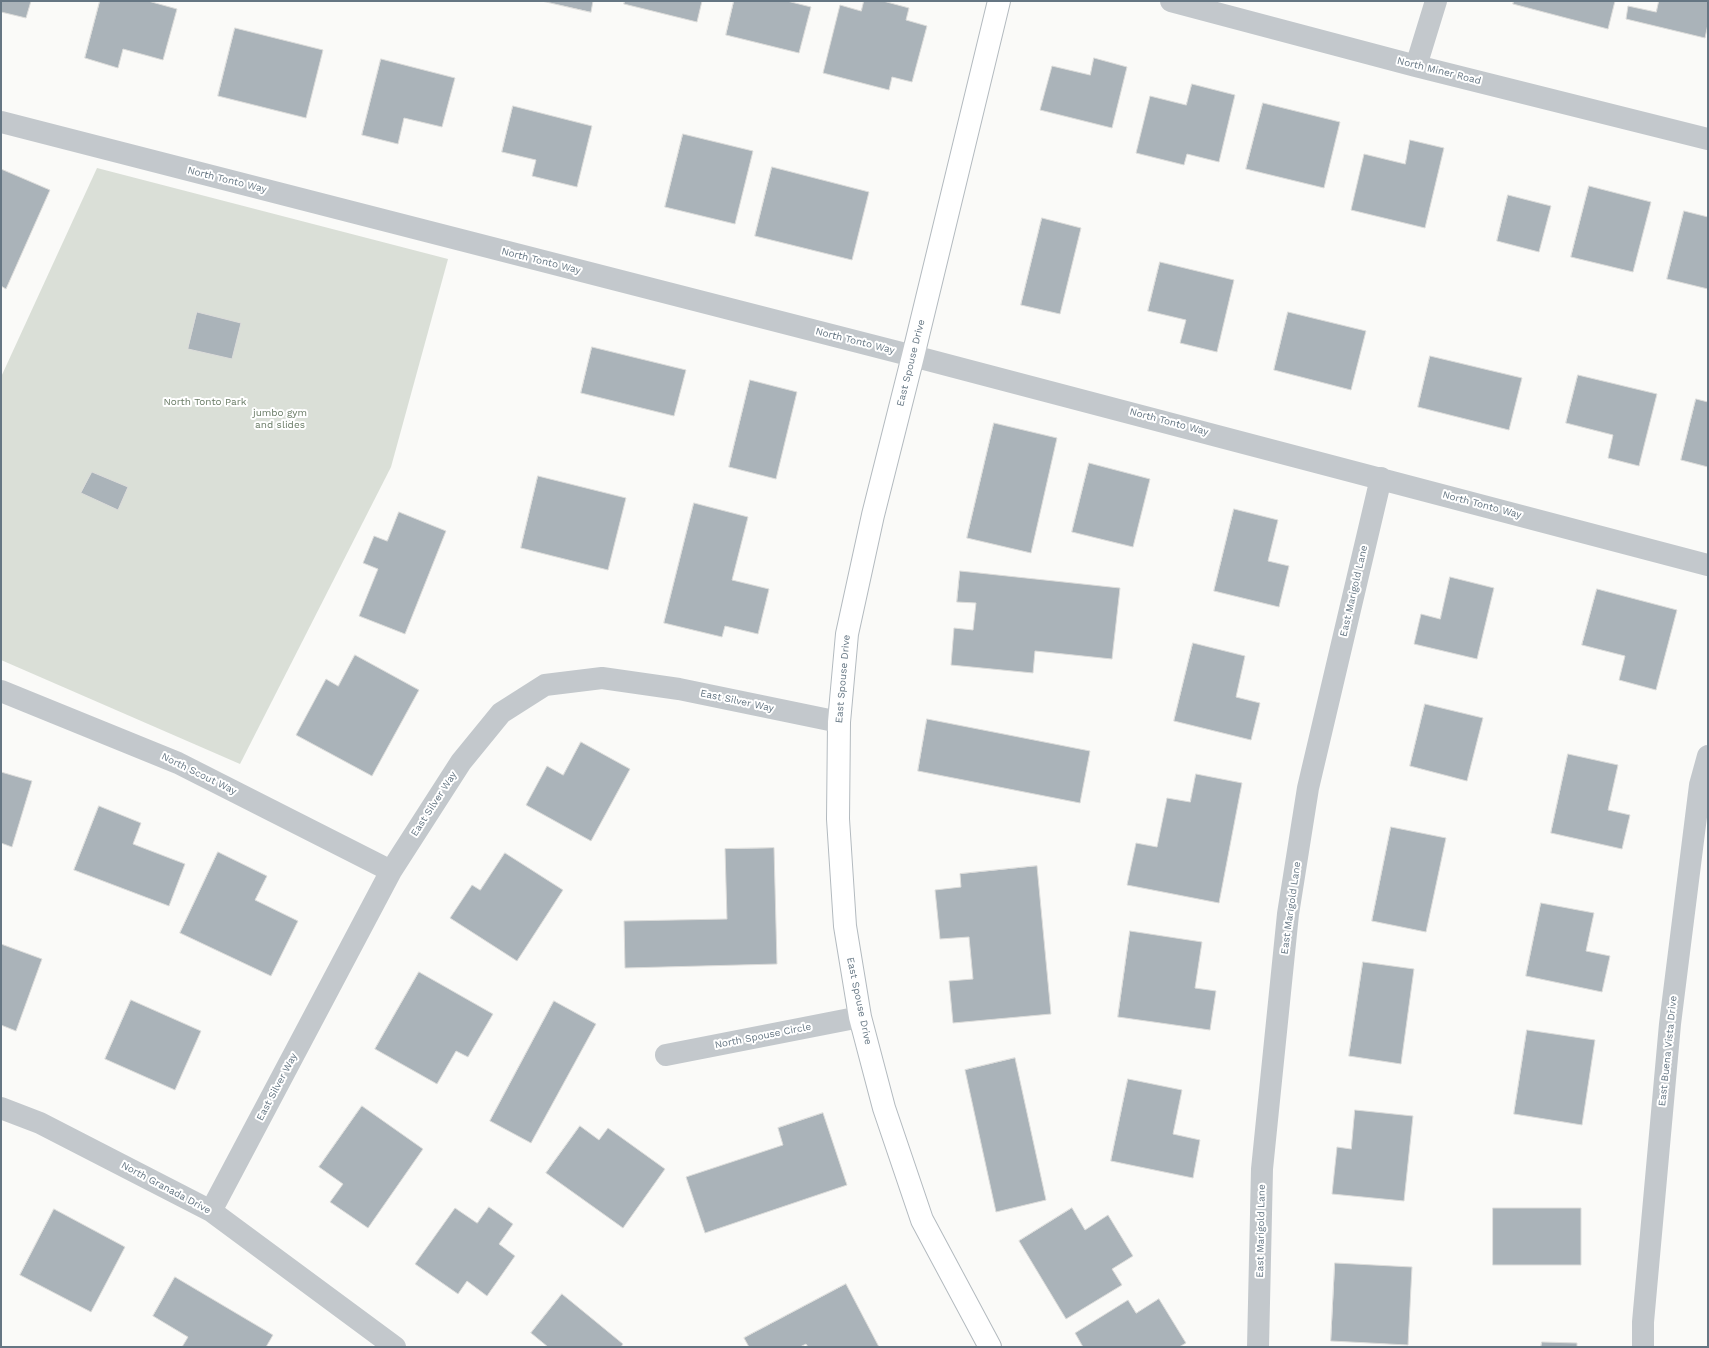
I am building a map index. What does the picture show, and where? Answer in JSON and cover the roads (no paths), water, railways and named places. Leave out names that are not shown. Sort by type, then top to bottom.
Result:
[{"type":"main road","name":"East Spouse Drive","points":[[990,1347],[922,1220],[884,1108],[860,1017],[844,926],[838,819],[839,722],[847,634],[873,515],[999,1]]},
{"type":"street","name":"North Miner Road","points":[[1171,1],[1416,66],[1708,139]]},
{"type":"street","points":[[1416,66],[1436,1]]},
{"type":"street","name":"North Tonto Way","points":[[1,122],[913,356],[1708,565]]},
{"type":"street","name":"East Marigold Lane","points":[[1258,1347],[1262,1169],[1288,914],[1308,788],[1381,478]]},
{"type":"street","name":"East Silver Way","points":[[211,1211],[391,871],[461,762],[501,713],[545,685],[602,678],[679,689],[839,722]]},
{"type":"street","name":"North Scout Way","points":[[1,691],[178,763],[391,871]]},
{"type":"street","name":"East Buena Vista Drive","points":[[1643,1347],[1643,1322],[1670,1024],[1700,785],[1708,756]]},
{"type":"street","name":"North Spouse Circle","points":[[666,1055],[860,1017]]},
{"type":"street","name":"North Granada Drive","points":[[1,1108],[40,1123],[211,1211],[395,1347]]},
{"type":"park label","name":"North Tonto Park","points":[[205,402]]},
{"type":"park label","name":"jumbo gym and slides","points":[[280,418]]}]
